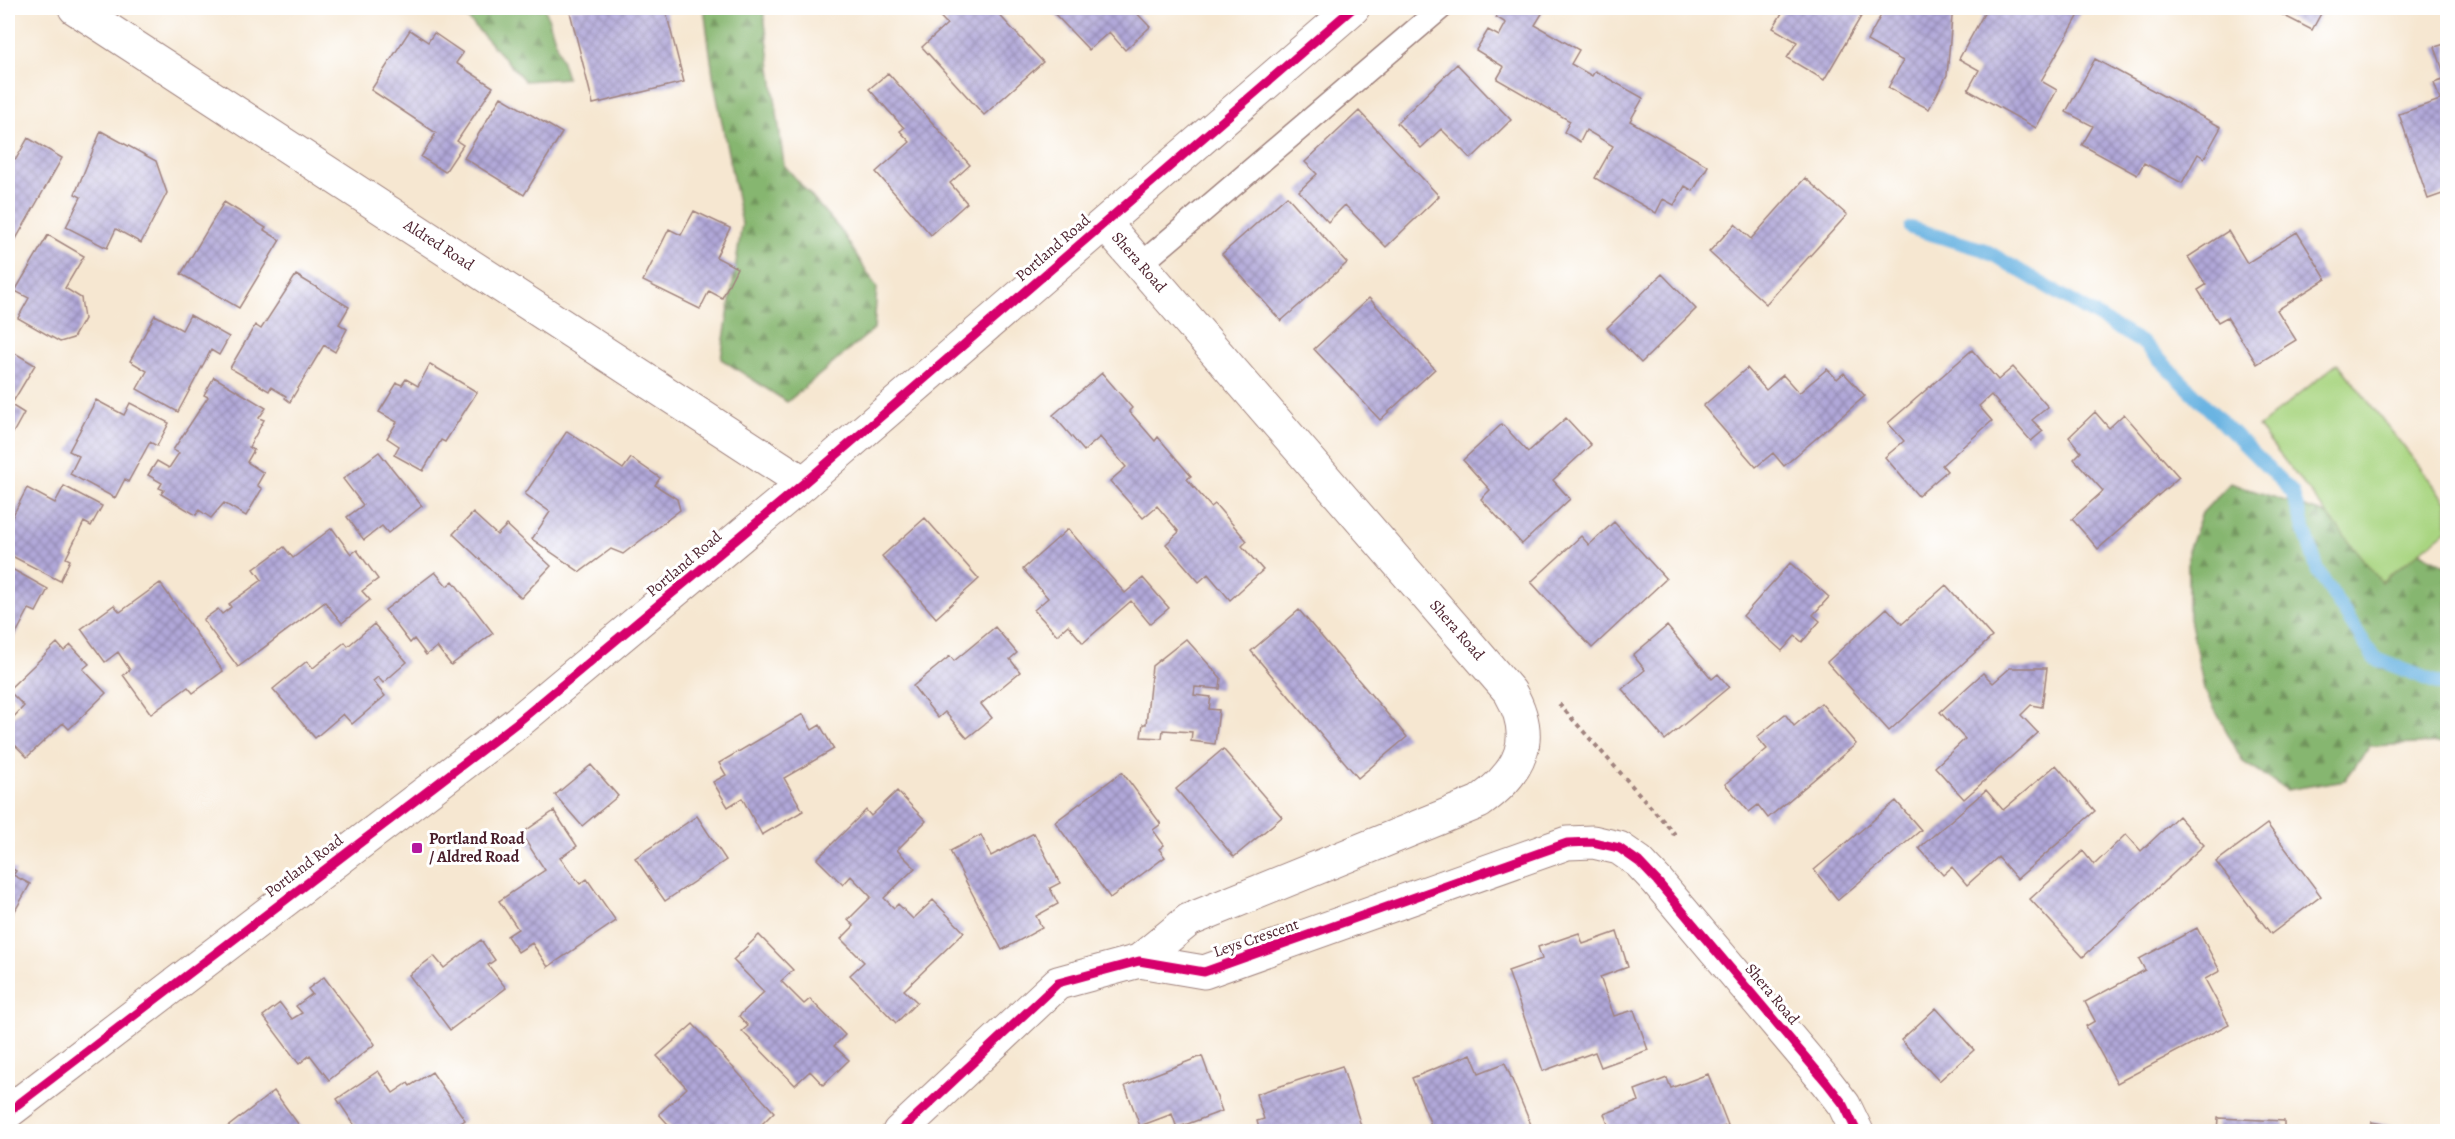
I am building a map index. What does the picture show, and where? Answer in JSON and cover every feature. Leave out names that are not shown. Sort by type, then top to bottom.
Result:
[{"type":"street","name":"Aldred Road","points":[[75,8],[804,483]]},
{"type":"street","name":"Portland Road","points":[[8,1112],[518,722],[804,483],[1353,8]]},
{"type":"street","name":"Shera Road","points":[[1105,224],[1510,692]]},
{"type":"street","name":"Leys Crescent","points":[[899,1131],[1058,983],[1139,961],[1189,920],[1479,802],[1494,791],[1516,765],[1524,742],[1521,710],[1510,692]]},
{"type":"street","name":"Leys Crescent","points":[[1139,961],[1204,972],[1567,843],[1593,842],[1619,848],[1657,880]]},
{"type":"street","name":"Shera Road","points":[[1657,880],[1827,1083],[1844,1105],[1857,1131]]},
{"type":"lane","points":[[1141,264],[1441,8]]},
{"type":"path","points":[[1510,692],[1547,691],[1674,833],[1657,880]]},
{"type":"green space","points":[[458,8],[545,8],[567,78],[525,81]]},
{"type":"green space","points":[[704,8],[763,8],[784,165],[842,232],[877,288],[874,329],[787,402],[721,359],[742,224],[714,82]]},
{"type":"green space","points":[[2338,363],[2447,502],[2447,530],[2381,582],[2258,427]]},
{"type":"green space","points":[[2230,483],[2391,535],[2447,567],[2447,746],[2443,743],[2370,746],[2345,780],[2287,790],[2243,762],[2204,689],[2188,608],[2188,551],[2202,513]]},
{"type":"building","points":[[569,8],[665,8],[684,82],[593,104]]},
{"type":"building","points":[[932,8],[993,8],[1043,62],[984,115],[922,47],[947,24]]},
{"type":"building","points":[[1049,8],[1132,8],[1150,27],[1125,50],[1109,32],[1089,50]]},
{"type":"building","points":[[1501,8],[1536,8],[1543,12],[1535,25],[1579,50],[1571,64],[1592,76],[1595,71],[1643,98],[1630,121],[1708,166],[1693,191],[1685,186],[1674,205],[1663,199],[1656,213],[1595,178],[1613,146],[1586,130],[1580,142],[1564,132],[1570,121],[1497,79],[1504,67],[1476,50],[1488,30],[1499,36],[1506,23],[1496,17]]},
{"type":"building","points":[[1785,8],[1866,8],[1824,80],[1787,58],[1797,42],[1773,28]]},
{"type":"building","points":[[1885,8],[1957,8],[1952,17],[1947,75],[1929,109],[1888,88],[1903,61],[1867,41]]},
{"type":"building","points":[[1987,8],[2083,8],[2041,81],[2057,90],[2036,128],[1968,90],[1979,70],[1959,59]]},
{"type":"building","points":[[2269,8],[2324,8],[2312,30]]},
{"type":"building","points":[[410,30],[428,42],[434,33],[463,53],[456,63],[493,87],[457,141],[463,145],[445,172],[421,157],[436,133],[371,90]]},
{"type":"building","points":[[2448,43],[2448,192],[2428,199],[2399,114],[2440,100],[2434,83],[2446,79],[2435,47]]},
{"type":"building","points":[[2095,59],[2221,127],[2204,158],[2198,154],[2182,183],[2144,163],[2137,175],[2082,145],[2093,126],[2066,112]]},
{"type":"building","points":[[1457,64],[1511,120],[1471,159],[1441,129],[1421,148],[1397,123]]},
{"type":"building","points":[[888,73],[970,165],[950,183],[967,203],[931,235],[876,172],[910,142],[900,131],[904,128],[869,89]]},
{"type":"building","points":[[501,97],[562,133],[524,195],[464,158]]},
{"type":"building","points":[[1359,111],[1439,196],[1386,247],[1345,205],[1328,222],[1299,191],[1317,174],[1305,162]]},
{"type":"building","points":[[101,131],[156,161],[167,193],[141,243],[116,229],[107,248],[66,227],[81,197],[75,194]]},
{"type":"building","points":[[28,138],[62,158],[8,253],[8,154],[16,159]]},
{"type":"building","points":[[1805,178],[1847,215],[1766,304],[1709,252],[1735,224],[1751,239]]},
{"type":"building","points":[[1287,196],[1347,263],[1281,321],[1222,254]]},
{"type":"building","points":[[224,202],[266,228],[264,230],[280,240],[239,308],[181,274]]},
{"type":"building","points":[[694,211],[730,228],[716,257],[737,268],[722,298],[709,291],[700,309],[643,281],[669,229],[681,235]]},
{"type":"building","points":[[2228,231],[2247,263],[2297,232],[2326,279],[2277,310],[2296,340],[2257,364],[2227,317],[2218,322],[2198,290],[2206,285],[2188,257]]},
{"type":"building","points":[[48,235],[84,256],[65,288],[81,298],[84,319],[73,338],[60,342],[18,318],[29,298],[15,291]]},
{"type":"building","points":[[1662,274],[1696,309],[1641,363],[1607,328]]},
{"type":"building","points":[[296,275],[349,307],[339,324],[347,329],[335,352],[324,345],[290,402],[285,398],[286,396],[271,387],[269,391],[230,368],[255,325],[261,329]]},
{"type":"building","points":[[1369,298],[1435,369],[1380,420],[1314,349]]},
{"type":"building","points":[[155,315],[182,330],[190,315],[229,337],[219,355],[211,350],[178,412],[137,389],[147,371],[130,361]]},
{"type":"building","points":[[8,349],[35,365],[11,405],[24,413],[8,442]]},
{"type":"building","points":[[1972,350],[1998,380],[2013,367],[2048,407],[2032,420],[2043,431],[2031,441],[1991,395],[1979,406],[1992,421],[1942,465],[1947,471],[1918,496],[1885,457],[1904,441],[1888,423]]},
{"type":"building","points":[[430,364],[477,392],[445,442],[441,440],[423,471],[394,455],[399,446],[387,438],[397,422],[379,412],[397,383],[402,385],[406,379],[418,386]]},
{"type":"building","points":[[1747,368],[1766,390],[1783,375],[1799,393],[1827,369],[1837,379],[1844,373],[1865,396],[1784,466],[1773,453],[1756,467],[1703,406]]},
{"type":"building","points":[[1102,373],[1132,408],[1129,411],[1155,441],[1158,437],[1191,476],[1187,479],[1211,507],[1215,504],[1247,541],[1242,546],[1263,570],[1230,600],[1208,574],[1199,582],[1166,544],[1179,532],[1157,506],[1143,518],[1110,481],[1126,467],[1100,437],[1084,451],[1053,415]]},
{"type":"building","points":[[214,377],[266,408],[259,418],[264,420],[249,447],[254,450],[247,462],[264,473],[257,485],[262,489],[246,516],[224,503],[211,518],[199,510],[196,515],[161,494],[164,490],[159,488],[162,483],[148,475],[157,461],[169,468],[179,453],[173,450],[208,397],[204,395]]},
{"type":"building","points":[[96,400],[124,415],[130,403],[169,423],[157,446],[150,442],[128,482],[125,479],[115,498],[70,474],[79,456],[69,451]]},
{"type":"building","points":[[2095,412],[2109,428],[2124,414],[2179,477],[2098,549],[2072,519],[2103,491],[2074,459],[2081,452],[2069,437]]},
{"type":"building","points":[[1566,418],[1591,445],[1553,480],[1570,499],[1522,544],[1481,499],[1490,490],[1463,460],[1502,424],[1528,452]]},
{"type":"building","points":[[567,431],[623,469],[631,458],[660,478],[655,485],[677,499],[680,510],[623,554],[611,549],[580,572],[532,539],[550,512],[525,494]]},
{"type":"building","points":[[379,452],[422,506],[388,533],[382,526],[364,540],[347,517],[363,505],[343,479]]},
{"type":"building","points":[[64,486],[102,506],[91,526],[84,522],[66,558],[70,560],[60,581],[8,554],[8,525],[27,488],[55,503]]},
{"type":"building","points":[[473,513],[497,535],[507,525],[551,566],[521,598],[453,534]]},
{"type":"building","points":[[925,518],[979,579],[936,618],[882,556]]},
{"type":"building","points":[[1614,522],[1666,579],[1592,648],[1531,582],[1581,536],[1589,545]]},
{"type":"building","points":[[332,528],[351,554],[357,550],[378,579],[362,591],[370,600],[342,623],[325,602],[238,667],[203,620],[218,609],[222,614],[231,607],[229,604],[262,580],[254,569],[284,547],[293,558]]},
{"type":"building","points":[[1068,529],[1125,593],[1143,578],[1169,608],[1150,624],[1131,601],[1083,643],[1068,625],[1057,635],[1034,610],[1048,598],[1023,569]]},
{"type":"building","points":[[1790,563],[1829,597],[1813,615],[1820,621],[1802,642],[1795,636],[1782,651],[1743,616]]},
{"type":"building","points":[[10,568],[48,589],[36,612],[29,609],[8,649],[8,573]]},
{"type":"building","points":[[435,572],[447,586],[453,581],[493,633],[451,665],[437,647],[426,655],[414,639],[410,643],[385,610]]},
{"type":"building","points":[[160,583],[223,671],[193,693],[188,687],[151,714],[123,675],[130,670],[118,652],[105,662],[81,629],[114,605],[120,612]]},
{"type":"building","points":[[1946,585],[1992,637],[1889,731],[1827,662],[1887,608],[1902,624]]},
{"type":"building","points":[[1299,610],[1407,737],[1358,778],[1251,651]]},
{"type":"building","points":[[374,624],[407,662],[383,683],[378,677],[373,681],[385,696],[352,724],[343,714],[315,738],[273,689],[307,661],[313,668],[345,642],[348,646]]},
{"type":"building","points":[[1667,626],[1712,679],[1718,674],[1729,687],[1665,740],[1622,689],[1645,670],[1633,655]]},
{"type":"building","points":[[995,627],[1017,653],[1010,659],[1020,672],[981,704],[992,718],[967,738],[945,712],[938,718],[913,686],[950,656],[954,661]]},
{"type":"building","points":[[1186,639],[1221,678],[1220,689],[1195,687],[1194,695],[1211,697],[1209,709],[1219,710],[1215,744],[1191,741],[1192,732],[1163,730],[1162,738],[1141,737],[1143,724],[1146,724],[1152,666]]},
{"type":"building","points":[[57,643],[64,651],[71,645],[89,664],[83,669],[106,693],[69,729],[63,723],[27,757],[8,738],[8,723],[24,706],[8,690]]},
{"type":"building","points":[[2010,668],[2047,668],[2042,707],[2031,705],[2021,715],[2038,733],[1964,799],[1935,767],[1965,739],[1940,712],[1983,673],[1993,683]]},
{"type":"building","points":[[1821,703],[1856,744],[1768,818],[1758,805],[1749,812],[1725,784],[1767,749],[1757,737],[1785,714],[1794,726]]},
{"type":"building","points":[[803,714],[812,730],[820,725],[834,749],[784,778],[803,811],[762,835],[742,798],[728,807],[713,782],[726,775],[719,763]]},
{"type":"building","points":[[1223,749],[1282,817],[1234,857],[1176,789]]},
{"type":"building","points":[[591,765],[618,796],[582,826],[555,795]]},
{"type":"building","points":[[2056,765],[2095,811],[2017,879],[1998,857],[1967,885],[1952,867],[1943,875],[1919,848],[1986,790],[2003,810]]},
{"type":"building","points":[[1122,772],[1161,824],[1153,830],[1164,845],[1159,849],[1165,857],[1110,898],[1055,822]]},
{"type":"building","points":[[897,791],[926,821],[897,850],[915,868],[884,898],[894,908],[898,904],[913,919],[933,900],[964,932],[904,990],[917,1002],[896,1023],[850,975],[864,962],[841,939],[854,926],[848,920],[871,897],[851,876],[843,885],[817,859],[866,810],[871,816]]},
{"type":"building","points":[[1896,801],[1921,830],[1838,900],[1814,870]]},
{"type":"building","points":[[554,811],[577,846],[560,858],[580,884],[587,879],[616,921],[548,967],[532,943],[518,952],[507,936],[518,929],[499,901],[545,870],[521,834]]},
{"type":"building","points":[[697,816],[726,860],[665,901],[635,858]]},
{"type":"building","points":[[2178,816],[2204,845],[2083,957],[2030,899],[2083,851],[2094,865],[2126,834],[2141,851]]},
{"type":"building","points":[[2267,824],[2321,896],[2271,934],[2216,862]]},
{"type":"building","points":[[1034,833],[1060,883],[1050,888],[1058,904],[1036,916],[1042,928],[1002,950],[950,851],[981,835],[991,856]]},
{"type":"building","points":[[8,866],[16,871],[13,875],[30,884],[11,918],[8,916]]},
{"type":"building","points":[[2197,928],[2220,971],[2205,979],[2229,1024],[2117,1083],[2086,1026],[2095,1021],[2085,1002],[2145,970],[2139,959]]},
{"type":"building","points":[[1617,932],[1628,967],[1600,977],[1614,1016],[1634,1010],[1648,1050],[1601,1067],[1595,1052],[1543,1071],[1508,971],[1542,959],[1538,947],[1579,933],[1583,944]]},
{"type":"building","points":[[759,935],[793,970],[781,981],[804,1004],[810,999],[845,1035],[834,1046],[849,1060],[823,1085],[810,1071],[795,1085],[742,1031],[748,1026],[739,1016],[764,992],[733,960]]},
{"type":"building","points":[[481,940],[495,960],[488,965],[506,988],[450,1030],[409,975],[434,956],[444,968]]},
{"type":"building","points":[[324,977],[375,1044],[329,1080],[310,1055],[299,1064],[263,1016],[280,1003],[292,1019],[302,1013],[296,1006],[312,994],[308,989]]},
{"type":"building","points":[[1936,1008],[1974,1050],[1939,1081],[1901,1040]]},
{"type":"building","points":[[693,1024],[774,1112],[754,1132],[675,1132],[659,1114],[687,1088],[657,1056]]},
{"type":"building","points":[[1471,1054],[1479,1073],[1505,1063],[1532,1127],[1520,1132],[1434,1132],[1412,1078]]},
{"type":"building","points":[[1202,1056],[1222,1111],[1177,1128],[1172,1114],[1140,1126],[1125,1086]]},
{"type":"building","points":[[1342,1066],[1363,1132],[1260,1132],[1257,1121],[1264,1119],[1256,1094]]},
{"type":"building","points":[[378,1071],[393,1093],[408,1083],[410,1086],[432,1072],[465,1120],[448,1132],[359,1132],[337,1099]]},
{"type":"building","points":[[1708,1074],[1728,1125],[1712,1132],[1611,1132],[1604,1114],[1639,1101],[1635,1090],[1667,1078],[1671,1088]]},
{"type":"building","points":[[274,1091],[304,1132],[221,1132]]},
{"type":"building","points":[[2218,1118],[2284,1121],[2284,1132],[2217,1132]]},
{"type":"building","points":[[2372,1122],[2412,1130],[2412,1132],[2370,1132]]},
{"type":"waterway","points":[[1911,228],[1985,250],[2144,344],[2292,492],[2318,571],[2374,658],[2448,687]]},
{"type":"cycle path","points":[[8,1112],[518,722],[804,483],[1353,8]]},
{"type":"cycle path","points":[[899,1132],[1058,983],[1139,961],[1204,972],[1567,843],[1593,842],[1619,848],[1639,862],[1657,881],[1827,1083],[1844,1105],[1857,1132]]},
{"type":"place","name":"Portland Road / Aldred Road","points":[[417,848]]}]
